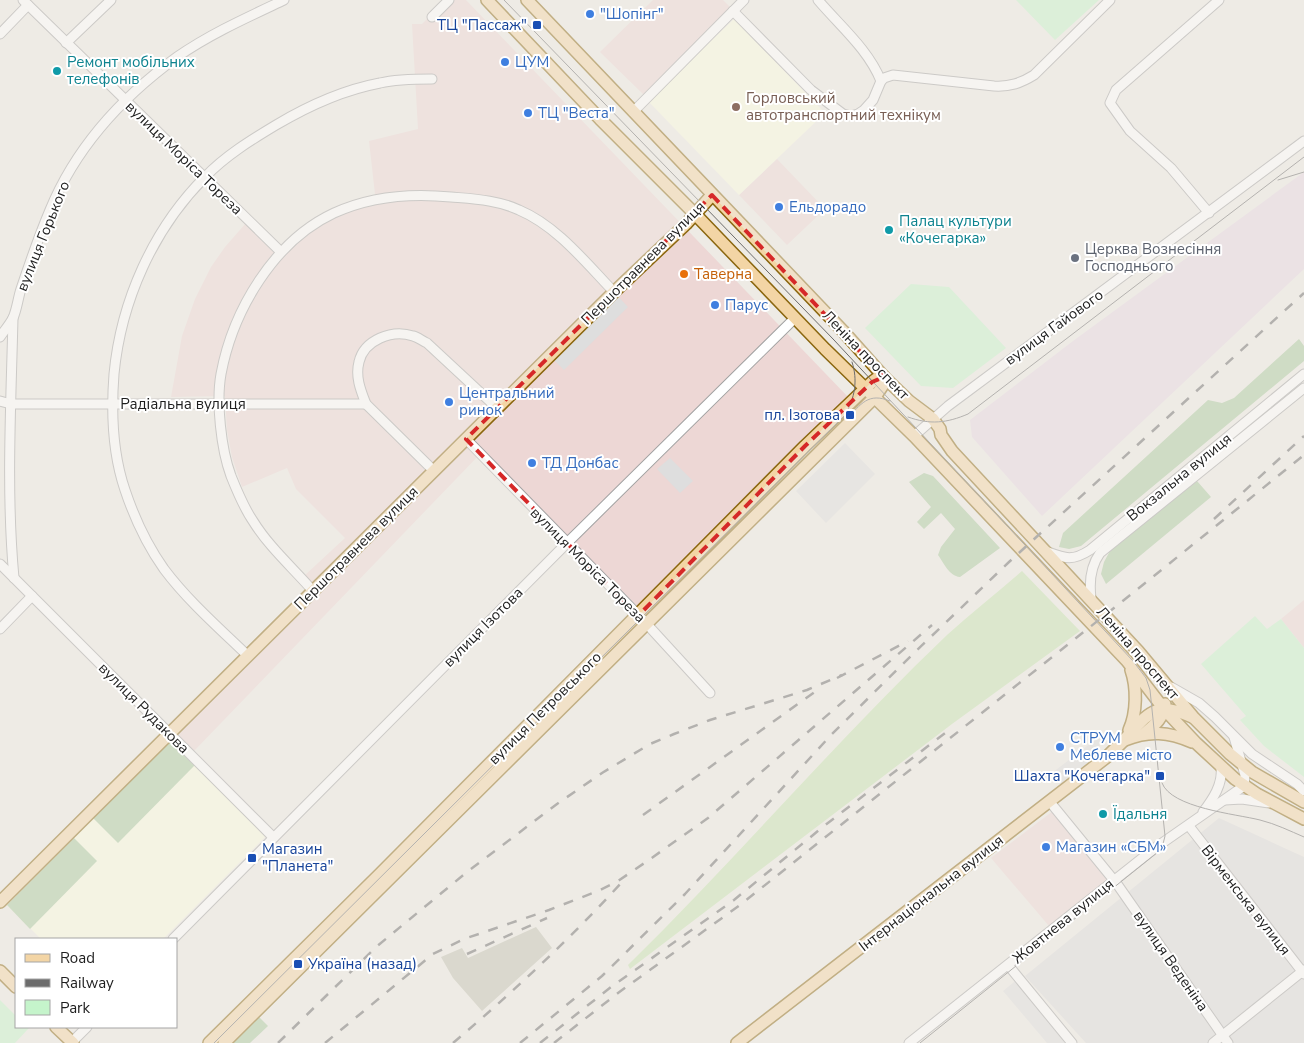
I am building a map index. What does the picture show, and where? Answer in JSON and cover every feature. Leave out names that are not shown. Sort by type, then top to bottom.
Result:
[{"type":"main road","name":"Леніна проспект","points":[[487,0],[600,119],[795,318],[914,436],[1127,661],[1164,709],[1196,743],[1221,768],[1244,786],[1304,819]]},
{"type":"main road","name":"Леніна проспект","points":[[527,0],[843,331],[884,377],[909,401],[933,419],[940,429],[941,435],[952,450],[1138,651],[1194,718],[1241,762],[1263,779],[1304,802]]},
{"type":"main road","name":"Першотравнева вулиця","points":[[0,902],[614,292],[695,214],[712,194]]},
{"type":"main road","name":"вулиця Петровського","points":[[224,1043],[642,620],[805,446],[876,378],[884,377]]},
{"type":"main road","points":[[875,397],[884,377]]},
{"type":"main road","name":"вулиця Петровського","points":[[208,1043],[642,620],[875,397]]},
{"type":"main road","name":"Леніна проспект","points":[[1124,741],[1131,726],[1135,689],[1133,675],[1127,661]]},
{"type":"main road","points":[[1145,733],[1159,721],[1164,709],[1166,698],[1163,682]]},
{"type":"main road","points":[[1164,709],[1177,711],[1194,718]]},
{"type":"main road","name":"Інтернаціональна вулиця","points":[[737,1043],[1108,756],[1124,741],[1145,716],[1164,709]]},
{"type":"main road","name":"Інтернаціональна вулиця","points":[[1124,741],[1145,733],[1177,736],[1196,743]]},
{"type":"main road","points":[[0,971],[15,986]]},
{"type":"main road","points":[[57,1028],[72,1043]]},
{"type":"street","points":[[66,43],[111,0]]},
{"type":"street","name":"вулиця Горького","points":[[0,337],[14,317],[34,252],[62,184],[90,141],[125,100],[185,52],[214,34],[284,0]]},
{"type":"street","points":[[432,17],[449,0]]},
{"type":"street","points":[[633,112],[744,0]]},
{"type":"street","points":[[818,0],[863,49],[881,81]]},
{"type":"street","points":[[733,11],[811,90],[843,114],[851,116],[864,110],[874,100],[881,81],[893,75],[994,86],[1016,84],[1034,75],[1110,0]]},
{"type":"street","points":[[1209,213],[1178,174],[1130,131],[1110,103],[1116,90],[1219,0]]},
{"type":"street","points":[[0,34],[26,3]]},
{"type":"street","name":"вулиця Моріса Тореза","points":[[26,3],[280,252]]},
{"type":"street","points":[[248,656],[199,608],[164,570],[150,548],[124,488],[113,440],[112,404],[116,352],[124,316],[138,276],[160,235],[178,208],[204,177],[223,160],[305,108],[329,98],[380,83],[432,79]]},
{"type":"street","name":"вулиця Гайового","points":[[914,436],[948,406],[1304,142]]},
{"type":"street","points":[[313,591],[252,521],[231,475],[220,425],[221,375],[236,326],[247,300],[280,252],[325,218],[360,204],[401,196],[430,195],[472,199],[503,204],[520,210],[541,222],[561,239],[614,292]]},
{"type":"street","points":[[14,317],[10,534],[14,578]]},
{"type":"street","name":"вулиця Ізотова","points":[[174,938],[566,544],[795,318]]},
{"type":"street","points":[[434,471],[366,404],[360,390],[358,363],[363,352],[370,344],[385,336],[399,334],[413,336],[427,343],[497,408]]},
{"type":"street","name":"Вокзальна вулиця","points":[[1047,552],[1075,558],[1090,550],[1304,374]]},
{"type":"street","name":"Вокзальна вулиця","points":[[1090,598],[1092,566],[1100,554],[1304,388]]},
{"type":"street","name":"Радіальна вулиця","points":[[0,401],[11,404],[366,404]]},
{"type":"street","points":[[909,401],[931,412],[940,411],[948,406]]},
{"type":"street","points":[[940,429],[948,406]]},
{"type":"street","name":"вулиця Моріса Тореза","points":[[466,439],[566,544],[642,620],[710,693]]},
{"type":"street","name":"вулиця Рудакова","points":[[0,564],[273,837]]},
{"type":"street","points":[[0,630],[32,596]]},
{"type":"street","points":[[1163,682],[1199,703],[1216,717],[1252,754],[1297,784],[1304,791]]},
{"type":"street","points":[[1234,737],[1246,775],[1244,786]]},
{"type":"street","points":[[1196,820],[1218,788],[1222,776],[1221,768]]},
{"type":"street","name":"Жовтнева вулиця","points":[[909,1043],[1114,880],[1244,786]]},
{"type":"street","points":[[1220,802],[1242,799],[1278,805]]},
{"type":"street","name":"вулиця Веденіна","points":[[1050,802],[1114,880],[1226,1039]]},
{"type":"street","name":"Вірменська вулиця","points":[[1189,826],[1303,972]]},
{"type":"street","points":[[1008,965],[1072,1043]]},
{"type":"street","points":[[1213,1043],[1226,1039],[1303,972]]},
{"type":"street","points":[[72,1043],[86,1028]]},
{"type":"highlighted area","points":[[712,195],[884,377],[872,382],[805,446],[638,616],[466,439]]},
{"type":"shaded area","name":"Центральний ринок","points":[[446,0],[466,0],[849,398],[639,608],[483,451],[194,751],[177,734],[317,590],[304,576],[345,538],[296,489],[287,468],[242,487],[232,457],[227,430],[225,396],[171,397],[182,336],[195,299],[211,267],[246,223],[281,257],[305,236],[329,220],[376,203],[369,141],[418,129],[412,24],[422,24]]},
{"type":"shaded area","points":[[653,0],[723,0],[732,9],[645,96],[600,52]]},
{"type":"shaded area","name":"Горловський автотранспортний технікум","points":[[734,19],[825,113],[739,195],[648,101]]},
{"type":"shaded area","points":[[777,159],[825,209],[787,245],[739,195]]},
{"type":"shaded area","points":[[1304,172],[1304,269],[1042,516],[972,437],[970,420],[1073,341]]},
{"type":"shaded area","points":[[614,292],[628,307],[564,370],[550,356]]},
{"type":"shaded area","points":[[845,443],[875,474],[826,523],[796,491]]},
{"type":"shaded area","points":[[670,458],[693,481],[680,493],[657,469]]},
{"type":"shaded area","points":[[1304,600],[1304,648],[1281,619]]},
{"type":"shaded area","points":[[1100,736],[1099,754],[1060,784],[1052,773]]},
{"type":"shaded area","points":[[170,741],[266,836],[164,938],[40,938],[7,905]]},
{"type":"shaded area","points":[[1053,811],[1107,879],[1049,926],[991,858]]},
{"type":"shaded area","points":[[1219,818],[1304,857],[1304,1043],[1086,1043],[1025,976]]},
{"type":"shaded area","points":[[536,927],[552,948],[482,1011],[453,978],[441,957],[462,948],[468,958]]},
{"type":"shaded area","points":[[1019,978],[1069,1039],[1064,1043],[1047,1043],[1003,991]]},
{"type":"green space","points":[[1016,0],[1099,0],[1055,40]]},
{"type":"green space","points":[[911,284],[949,287],[1006,348],[953,388],[921,386],[865,328]]},
{"type":"green space","points":[[1299,339],[1304,346],[1304,361],[1081,546],[1069,549],[1059,547],[1063,533],[1208,400],[1222,403],[1234,398]]},
{"type":"green space","points":[[924,473],[933,476],[1000,548],[960,577],[950,572],[938,555],[941,547],[955,529],[941,513],[924,529],[917,522],[931,507],[909,482]]},
{"type":"green space","points":[[1197,481],[1211,497],[1106,584],[1101,574],[1104,562],[1111,549]]},
{"type":"green space","points":[[1022,571],[1080,631],[952,724],[630,969],[628,965],[906,675],[947,635]]},
{"type":"green space","points":[[1255,616],[1267,629],[1281,619],[1304,648],[1304,777],[1264,746],[1240,720],[1246,716],[1201,664]]},
{"type":"green space","points":[[170,741],[195,765],[118,843],[93,818]]},
{"type":"green space","points":[[74,838],[97,861],[30,929],[7,905]]},
{"type":"green space","points":[[0,1000],[15,1015],[15,1028],[29,1028],[15,1043],[0,1043]]},
{"type":"green space","points":[[259,1017],[268,1026],[250,1043],[233,1043]]},
{"type":"tram line","points":[[504,0],[834,340],[1133,661],[1146,678],[1150,690],[1165,836],[1162,848],[920,1043]]},
{"type":"tram line","points":[[908,417],[916,420],[938,422],[968,414],[1304,157]]},
{"type":"tram line","points":[[1278,180],[1304,172]]},
{"type":"tram line","points":[[214,1043],[845,415],[851,402],[855,382],[852,362]]},
{"type":"tram line","points":[[847,419],[865,401],[876,398],[890,401]]},
{"type":"tram line","points":[[1162,783],[1168,792],[1191,804],[1205,809],[1266,822],[1304,837]]},
{"type":"railway","points":[[520,1043],[602,976],[685,894],[832,734],[1009,562],[1304,293]]},
{"type":"railway","points":[[1214,519],[1304,436]]},
{"type":"railway","points":[[554,1043],[618,993],[740,905],[1304,455]]},
{"type":"railway","points":[[325,1043],[433,954],[464,939],[598,891],[618,881],[646,862],[708,818],[932,625]]},
{"type":"railway","points":[[837,678],[908,641]]},
{"type":"railway","points":[[278,1043],[376,947],[467,872],[557,804],[602,773],[650,744],[674,734],[710,720],[807,690],[842,675]]},
{"type":"railway","points":[[643,815],[816,691]]},
{"type":"railway","points":[[540,1043],[611,987],[734,900],[824,826],[949,730]]},
{"type":"railway","points":[[453,1043],[541,965],[623,881]]},
{"type":"railway","points":[[467,954],[547,918]]},
{"type":"place","name":"\"Шопінг\"","points":[[590,14]]},
{"type":"place","name":"ТЦ \"Пассаж\"","points":[[537,25]]},
{"type":"place","name":"ЦУМ","points":[[505,62]]},
{"type":"place","name":"Ремонт мобільних телефонів","points":[[57,71]]},
{"type":"place","name":"Горловський автотранспортний технікум","points":[[736,107]]},
{"type":"place","name":"ТЦ \"Веста\"","points":[[528,113]]},
{"type":"place","name":"Ельдорадо","points":[[779,207]]},
{"type":"place","name":"Палац культури «Кочегарка»","points":[[889,230]]},
{"type":"place","name":"Церква Вознесіння Господнього","points":[[1075,258]]},
{"type":"place","name":"Таверна","points":[[684,274]]},
{"type":"place","name":"Парус","points":[[715,305]]},
{"type":"place","name":"Центральний ринок","points":[[449,402]]},
{"type":"place","name":"пл. Ізотова","points":[[850,415]]},
{"type":"place","name":"ТД Донбас","points":[[532,463]]},
{"type":"place","name":"СТРУМ Меблеве місто","points":[[1060,747]]},
{"type":"place","name":"Шахта \"Кочегарка\"","points":[[1160,776]]},
{"type":"place","name":"Їдальня","points":[[1103,814]]},
{"type":"place","name":"Магазин «СБМ»","points":[[1046,847]]},
{"type":"place","name":"Магазин \"Планета\"","points":[[252,858]]},
{"type":"place","name":"Україна (назад)","points":[[298,964]]}]
